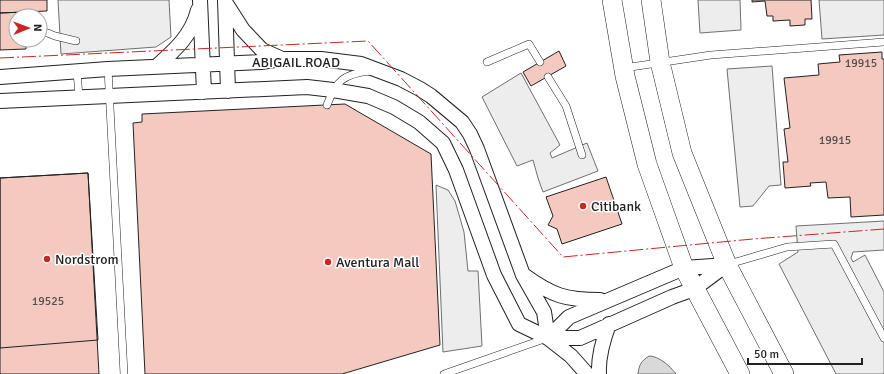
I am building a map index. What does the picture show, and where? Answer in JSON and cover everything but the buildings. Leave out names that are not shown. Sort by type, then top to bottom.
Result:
[{"type":"street","points":[[200,0],[204,92]]},
{"type":"street","points":[[157,66],[182,42],[191,30],[200,0]]},
{"type":"street","points":[[612,0],[624,68],[647,164],[684,268],[740,374]]},
{"type":"street","points":[[651,0],[660,62],[682,153],[726,265],[784,374]]},
{"type":"street","points":[[225,1],[243,30],[262,50],[282,59]]},
{"type":"street","points":[[225,1],[228,91]]},
{"type":"street","name":"ABIGAIL ROAD","points":[[0,77],[157,66],[260,62],[282,59],[321,59],[344,61],[378,70],[401,79],[431,96],[453,114],[466,128],[477,149],[523,275],[544,312],[548,338]]},
{"type":"street","name":"ABIGAIL ROAD","points":[[0,101],[307,87],[368,96],[394,107],[419,122],[443,143],[456,170],[494,275],[520,324],[548,338],[571,356],[587,374]]},
{"type":"street","points":[[548,338],[569,317],[605,300],[684,268],[726,265]]},
{"type":"street","points":[[548,338],[580,338],[609,324],[694,289],[726,265]]},
{"type":"street","points":[[523,275],[543,289],[559,296],[576,300],[605,300]]},
{"type":"street","points":[[599,374],[598,365],[603,340],[609,324]]},
{"type":"lane","points":[[48,33],[76,41]]},
{"type":"lane","points":[[624,68],[711,55],[884,42]]},
{"type":"lane","points":[[487,62],[529,44],[540,62]]},
{"type":"lane","points":[[108,69],[124,374]]},
{"type":"lane","points":[[326,105],[332,90],[339,81],[359,72],[378,70]]},
{"type":"lane","points":[[77,71],[78,97]]},
{"type":"lane","points":[[548,77],[566,106],[582,155]]},
{"type":"lane","points":[[726,265],[787,247],[834,244],[884,338]]},
{"type":"lane","points":[[444,374],[548,338]]},
{"type":"shaded area","points":[[58,0],[169,0],[171,37],[156,47],[61,54]]},
{"type":"shaded area","points":[[698,0],[740,0],[741,30],[700,33]]},
{"type":"shaded area","points":[[819,0],[884,0],[884,35],[822,39]]},
{"type":"shaded area","points":[[772,66],[781,185],[769,186],[753,206],[740,207],[727,69]]},
{"type":"shaded area","points":[[521,73],[560,145],[550,153],[552,158],[587,143],[598,171],[543,192],[533,160],[517,166],[482,97]]},
{"type":"shaded area","points":[[436,185],[448,190],[455,201],[464,232],[468,271],[478,271],[482,346],[443,352]]},
{"type":"shaded area","points":[[884,221],[884,250],[853,252],[851,258],[853,262],[865,255],[884,292],[884,374],[836,374],[779,264],[798,252],[796,226]]},
{"type":"shaded area","points":[[649,356],[653,356],[664,362],[676,374],[638,374],[641,364]]},
{"type":"power","points":[[0,58],[368,41],[563,257],[753,239],[884,229]]},
{"type":"place","name":"Citibank","points":[[583,206]]},
{"type":"place","name":"Nordstrom","points":[[47,259]]},
{"type":"place","name":"Aventura Mall","points":[[328,262]]}]
